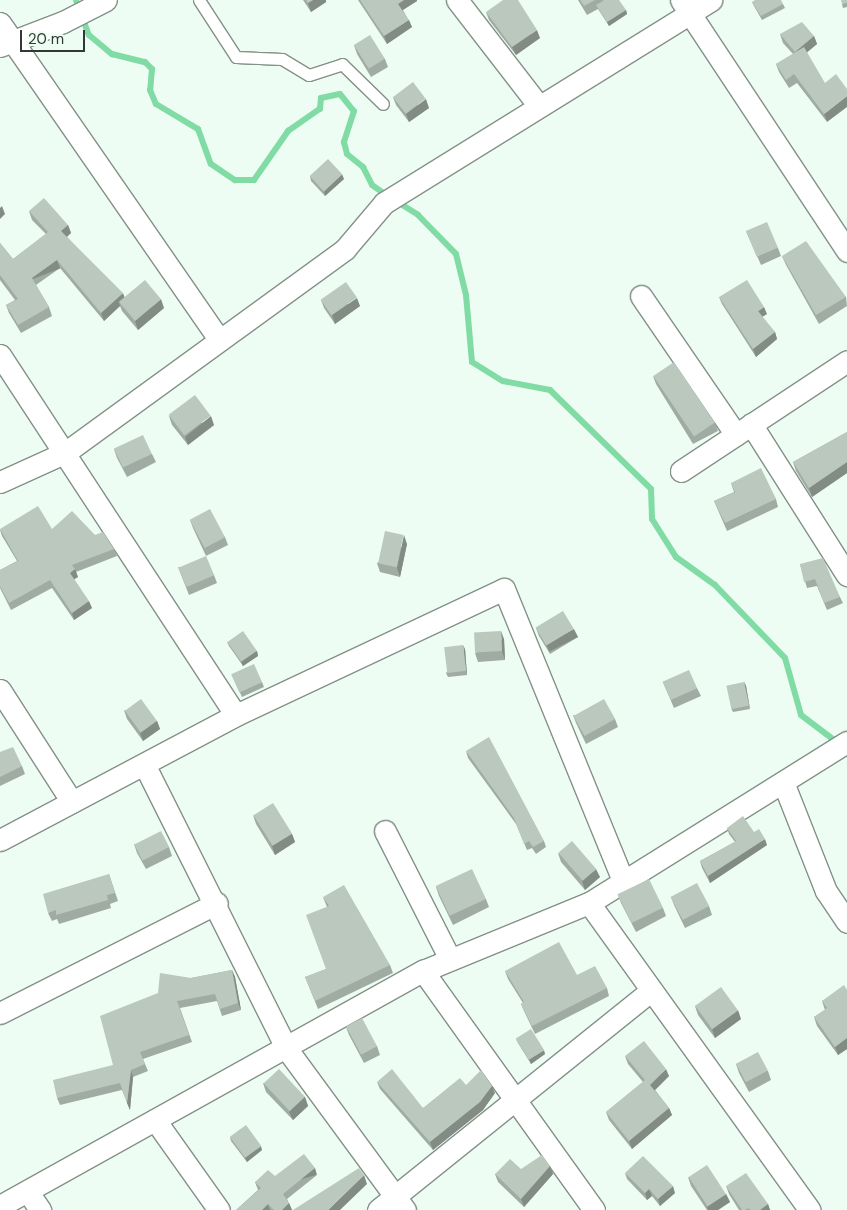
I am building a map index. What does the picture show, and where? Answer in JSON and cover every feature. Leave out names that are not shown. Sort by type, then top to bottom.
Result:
[{"type":"street","points":[[458,0],[539,106]]},
{"type":"street","points":[[0,482],[66,452],[218,338],[344,249],[384,203],[539,106],[686,6],[711,0]]},
{"type":"street","points":[[5,44],[63,22],[100,4]]},
{"type":"street","points":[[686,6],[847,251]]},
{"type":"street","points":[[0,23],[5,44],[218,338]]},
{"type":"street","points":[[641,296],[743,430],[847,575]]},
{"type":"street","points":[[0,355],[66,452],[236,715]]},
{"type":"street","points":[[681,471],[847,361]]},
{"type":"street","points":[[0,840],[145,766],[236,715],[504,589],[624,880]]},
{"type":"street","points":[[0,690],[72,802]]},
{"type":"street","points":[[0,1206],[423,971],[589,903],[840,747]]},
{"type":"street","points":[[145,766],[217,903],[286,1048],[400,1203]]},
{"type":"street","points":[[784,782],[826,891],[847,922]]},
{"type":"street","points":[[385,832],[450,959]]},
{"type":"street","points":[[0,1014],[217,903]]},
{"type":"street","points":[[589,903],[650,991],[810,1210]]},
{"type":"street","points":[[423,971],[512,1100],[594,1210]]},
{"type":"street","points":[[378,1210],[400,1203],[512,1100],[650,991]]},
{"type":"street","points":[[155,1120],[218,1210]]},
{"type":"street","points":[[28,1192],[40,1210]]},
{"type":"lane","points":[[199,0],[236,57],[282,59],[309,76],[342,64],[383,104]]},
{"type":"building","points":[[360,0],[404,0],[398,4],[409,20],[384,36]]},
{"type":"building","points":[[503,0],[518,0],[537,30],[512,47],[486,12]]},
{"type":"building","points":[[580,0],[595,0],[584,6]]},
{"type":"building","points":[[605,0],[619,0],[626,10],[607,22],[596,5]]},
{"type":"building","points":[[755,0],[781,0],[783,4],[761,16],[752,2]]},
{"type":"building","points":[[841,0],[847,0],[847,3],[842,4]]},
{"type":"building","points":[[802,22],[814,36],[795,52],[780,34]]},
{"type":"building","points":[[370,35],[385,59],[369,69],[354,45]]},
{"type":"building","points":[[804,47],[825,83],[836,74],[847,89],[847,96],[824,114],[794,74],[786,80],[776,64]]},
{"type":"building","points":[[413,82],[426,99],[406,114],[393,97]]},
{"type":"building","points":[[328,159],[342,174],[324,191],[310,176]]},
{"type":"building","points":[[44,198],[68,225],[61,231],[123,293],[101,313],[57,260],[32,278],[49,307],[18,325],[6,305],[18,299],[0,275],[0,243],[13,259],[48,232],[29,211]]},
{"type":"building","points":[[767,222],[778,248],[757,257],[746,231]]},
{"type":"building","points":[[806,241],[846,297],[816,315],[782,256]]},
{"type":"building","points":[[145,280],[161,299],[135,321],[119,302]]},
{"type":"building","points":[[747,280],[764,307],[758,311],[775,332],[753,349],[719,297]]},
{"type":"building","points":[[346,282],[357,298],[332,315],[321,300]]},
{"type":"building","points":[[674,362],[715,423],[694,436],[653,376]]},
{"type":"building","points":[[195,395],[211,416],[184,436],[169,415]]},
{"type":"building","points":[[847,432],[847,462],[809,488],[793,462]]},
{"type":"building","points":[[143,435],[152,454],[123,468],[114,449]]},
{"type":"building","points":[[761,468],[776,499],[725,523],[714,501],[735,492],[731,483]]},
{"type":"building","points":[[38,506],[52,529],[72,511],[95,535],[103,532],[114,549],[72,565],[75,569],[70,573],[89,601],[72,613],[50,580],[9,603],[0,586],[0,570],[18,561],[0,529]]},
{"type":"building","points":[[210,509],[225,537],[205,548],[190,520]]},
{"type":"building","points":[[385,531],[404,535],[397,567],[378,563]]},
{"type":"building","points":[[206,556],[214,575],[187,587],[178,568]]},
{"type":"building","points":[[823,558],[840,597],[824,603],[815,579],[804,582],[800,564]]},
{"type":"building","points":[[563,611],[574,629],[546,645],[536,627]]},
{"type":"building","points":[[243,631],[257,651],[241,662],[227,642]]},
{"type":"building","points":[[501,631],[502,651],[475,652],[474,632]]},
{"type":"building","points":[[463,645],[466,671],[447,673],[444,647]]},
{"type":"building","points":[[254,664],[262,682],[239,692],[231,674]]},
{"type":"building","points":[[689,670],[697,688],[671,700],[663,682]]},
{"type":"building","points":[[744,682],[749,705],[731,709],[726,686]]},
{"type":"building","points":[[141,699],[157,721],[141,733],[125,711]]},
{"type":"building","points":[[604,699],[615,719],[585,736],[573,716]]},
{"type":"building","points":[[489,737],[544,841],[533,847],[529,841],[524,844],[514,818],[466,751]]},
{"type":"building","points":[[13,747],[22,766],[0,777],[0,752]]},
{"type":"building","points":[[273,803],[292,834],[273,846],[253,815]]},
{"type":"building","points":[[743,816],[754,832],[759,829],[765,839],[708,876],[700,861],[736,841],[727,828]]},
{"type":"building","points":[[161,831],[169,847],[142,861],[134,845]]},
{"type":"building","points":[[572,841],[596,869],[583,881],[558,853]]},
{"type":"building","points":[[472,869],[486,899],[450,916],[436,886]]},
{"type":"building","points":[[109,874],[115,893],[107,895],[108,900],[56,915],[56,910],[48,913],[43,894]]},
{"type":"building","points":[[649,879],[663,908],[632,923],[618,894]]},
{"type":"building","points":[[697,883],[709,906],[683,920],[671,897]]},
{"type":"building","points":[[344,885],[390,965],[315,1001],[305,977],[326,969],[306,915],[329,906],[323,897]]},
{"type":"building","points":[[559,942],[577,975],[595,966],[607,988],[532,1026],[521,1004],[524,1002],[505,971]]},
{"type":"building","points":[[232,970],[238,1003],[220,1009],[215,994],[177,1001],[189,1035],[140,1052],[145,1064],[131,1070],[127,1103],[120,1083],[57,1098],[53,1080],[113,1065],[100,1016],[158,993],[160,973],[191,978]]},
{"type":"building","points":[[844,985],[847,990],[847,1038],[835,1047],[814,1017],[827,1008],[822,1001]]},
{"type":"building","points":[[721,987],[738,1010],[712,1029],[695,1006]]},
{"type":"building","points":[[362,1018],[377,1046],[361,1055],[346,1026]]},
{"type":"building","points":[[531,1029],[544,1050],[529,1060],[516,1039]]},
{"type":"building","points":[[644,1041],[666,1069],[650,1085],[669,1108],[629,1141],[606,1112],[645,1080],[625,1056]]},
{"type":"building","points":[[758,1052],[768,1071],[746,1082],[736,1064]]},
{"type":"building","points":[[279,1069],[305,1097],[290,1111],[264,1083]]},
{"type":"building","points":[[392,1069],[423,1108],[460,1078],[466,1085],[481,1070],[492,1086],[480,1102],[430,1142],[377,1082]]},
{"type":"building","points":[[246,1125],[261,1146],[245,1158],[230,1137]]},
{"type":"building","points":[[304,1154],[315,1168],[283,1194],[289,1203],[282,1210],[274,1210],[268,1204],[262,1210],[236,1210],[261,1188],[255,1182],[268,1170],[275,1176]]},
{"type":"building","points":[[542,1155],[550,1166],[521,1199],[495,1174],[510,1159],[521,1169]]},
{"type":"building","points":[[643,1156],[673,1186],[658,1199],[649,1189],[645,1193],[625,1173]]},
{"type":"building","points":[[707,1165],[726,1194],[708,1206],[689,1177]]},
{"type":"building","points":[[359,1168],[364,1175],[328,1210],[293,1210]]},
{"type":"building","points":[[746,1173],[768,1204],[760,1210],[750,1210],[749,1208],[742,1210],[726,1186]]},
{"type":"waterway","points":[[76,0],[89,35],[112,54],[145,62],[152,69],[150,90],[156,104],[198,129],[211,164],[235,180],[254,180],[288,131],[320,109],[321,98],[340,94],[354,111],[344,142],[347,154],[363,167],[372,185],[388,196]]},
{"type":"waterway","points":[[396,201],[418,215],[456,254],[466,295],[472,362],[503,381],[550,390],[651,489],[652,519],[676,557],[715,585],[785,658],[801,715],[838,743]]}]
